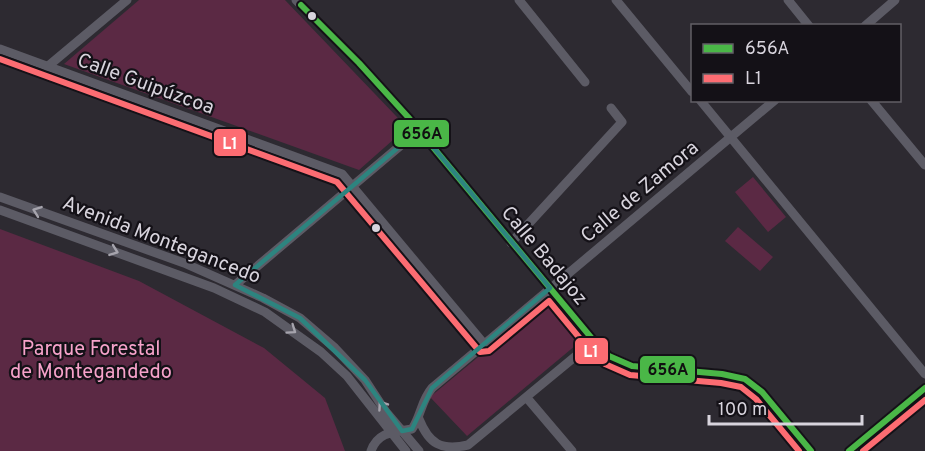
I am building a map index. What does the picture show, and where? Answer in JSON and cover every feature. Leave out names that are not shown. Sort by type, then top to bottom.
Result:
[{"type":"street","points":[[47,67],[127,0]]},
{"type":"street","points":[[519,0],[585,82]]},
{"type":"street","points":[[616,0],[691,90]]},
{"type":"street","points":[[788,0],[807,24]]},
{"type":"street","points":[[867,24],[895,0]]},
{"type":"street","name":"Calle Badajoz","points":[[301,2],[419,130],[511,243],[609,356],[632,366],[722,374],[746,379],[762,392],[811,451]]},
{"type":"street","name":"Calle Guipúzcoa","points":[[0,49],[342,174],[484,344]]},
{"type":"street","points":[[702,102],[925,375]]},
{"type":"street","name":"Calle de Zamora","points":[[419,418],[420,407],[432,388],[773,102]]},
{"type":"street","points":[[873,102],[925,165]]},
{"type":"street","points":[[511,243],[622,122],[611,108]]},
{"type":"street","points":[[235,285],[419,130]]},
{"type":"street","name":"Avenida Montegancedo","points":[[0,197],[184,263],[263,298],[300,318],[335,348],[365,380],[386,412],[419,451]]},
{"type":"street","name":"Avenida Montegancedo","points":[[0,210],[214,288],[265,312],[321,352],[347,376],[406,451]]},
{"type":"street","points":[[419,418],[430,440],[444,450],[473,443],[594,341]]},
{"type":"street","points":[[849,451],[925,388]]},
{"type":"street","points":[[527,398],[572,451]]},
{"type":"street","points":[[371,451],[376,440],[389,432],[412,429],[419,418]]},
{"type":"highlighted area","points":[[419,130],[550,288],[432,388],[412,429],[402,431],[365,380],[300,318],[235,285]]},
{"type":"green space","points":[[139,0],[285,0],[397,117],[404,127],[402,132],[359,170],[64,64]]},
{"type":"green space","points":[[753,177],[786,217],[768,232],[735,192]]},
{"type":"green space","points":[[738,227],[773,257],[760,271],[725,241]]},
{"type":"green space","name":"Parque Forestal de Montegandedo","points":[[0,229],[139,281],[264,348],[325,398],[345,451],[0,451]]},
{"type":"green space","points":[[548,299],[582,340],[467,436],[430,397]]},
{"type":"transit line","name":"656A","points":[[301,5],[359,63],[408,117],[594,341],[609,356],[632,366],[722,374],[745,379],[762,392],[811,451]]},
{"type":"transit line","name":"L1","points":[[0,59],[337,182],[480,352],[489,351],[549,301],[587,347],[605,364],[630,375],[721,383],[741,387],[756,399],[799,451]]},
{"type":"transit line","name":"656A","points":[[849,451],[925,388]]},
{"type":"transit line","name":"L1","points":[[863,451],[925,400]]}]
